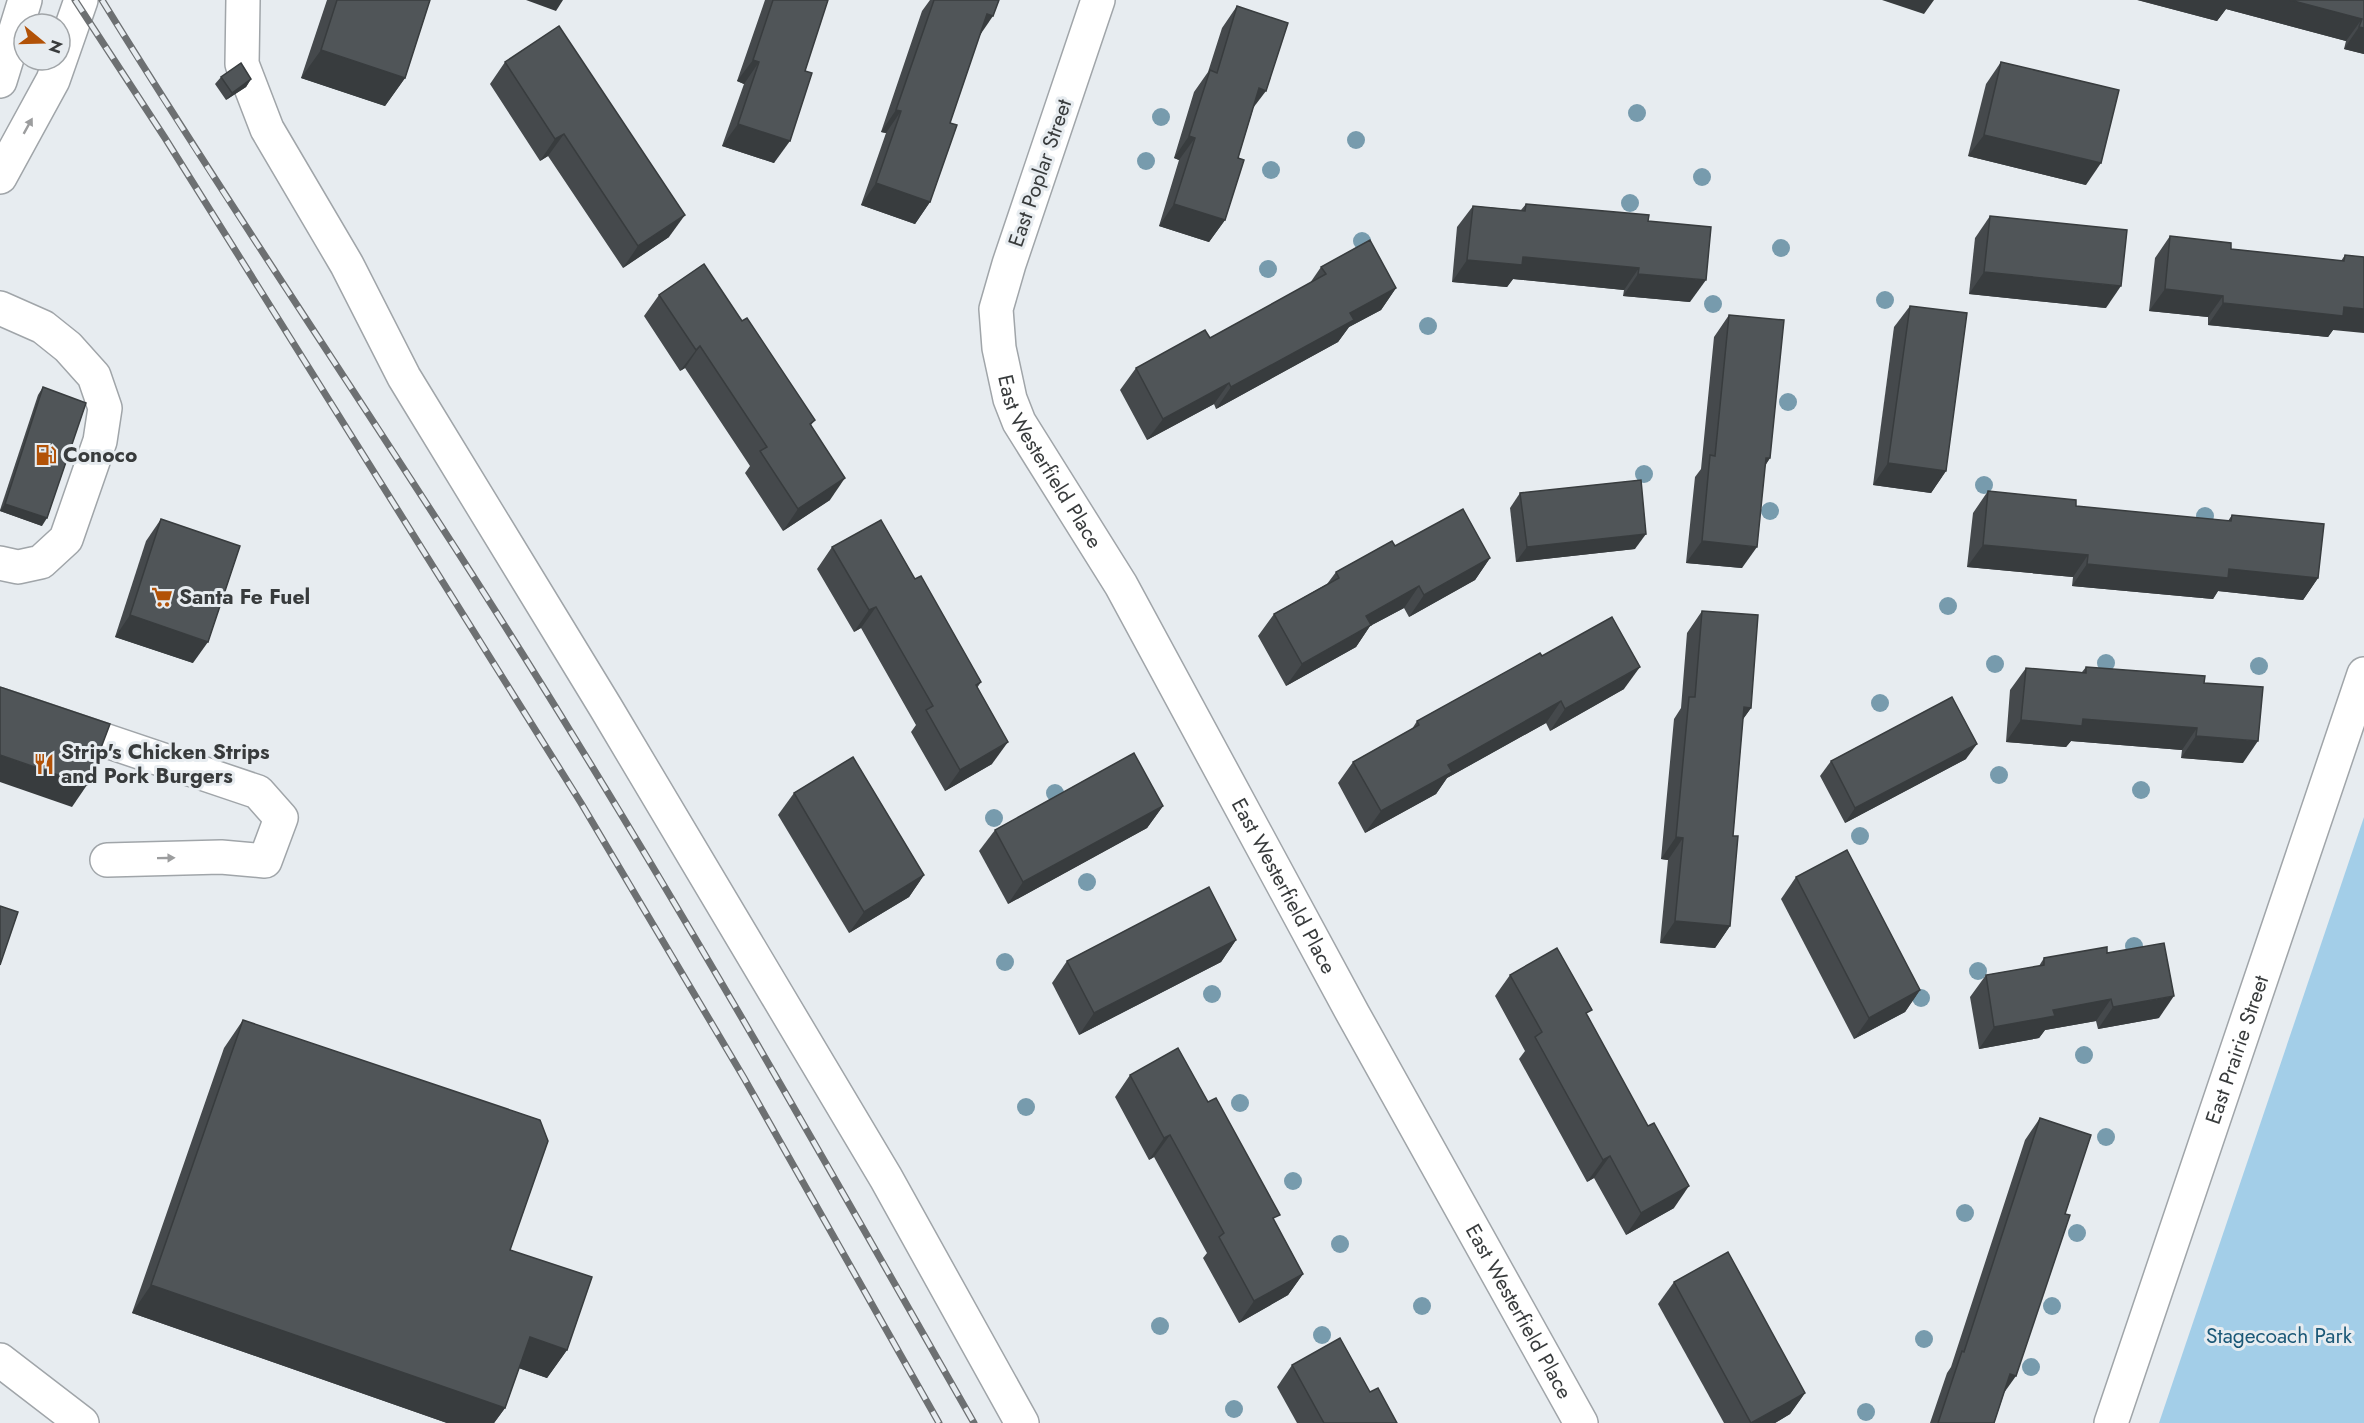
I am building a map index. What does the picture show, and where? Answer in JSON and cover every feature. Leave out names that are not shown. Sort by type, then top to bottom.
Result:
[{"type":"street","points":[[0,81],[25,0]]},
{"type":"street","points":[[0,177],[53,80],[81,0]]},
{"type":"street","points":[[243,0],[242,64],[267,129],[346,265],[404,377],[606,708],[880,1168],[1022,1423]]},
{"type":"street","name":"East Poplar Street","points":[[999,348],[996,309],[1098,0]]},
{"type":"street","points":[[0,308],[43,327],[68,347],[94,376],[105,408],[100,441],[66,539],[42,562],[18,567],[0,563]]},
{"type":"street","name":"East Westerfield Place","points":[[999,348],[1010,399],[1019,422],[1121,585],[1359,1024],[1581,1423]]},
{"type":"street","name":"East Prairie Street","points":[[2111,1423],[2364,674]]},
{"type":"street","points":[[0,705],[258,792],[281,818],[265,861],[221,857],[107,860]]},
{"type":"street","points":[[0,1360],[82,1423]]},
{"type":"green space","name":"Stagecoach Park","points":[[2364,817],[2364,1423],[2159,1423]]},
{"type":"building","points":[[337,0],[430,0],[405,78],[321,50]]},
{"type":"building","points":[[773,0],[828,0],[805,71],[812,73],[790,141],[738,124],[759,62],[753,60]]},
{"type":"building","points":[[934,0],[999,0],[993,16],[987,14],[950,123],[957,125],[930,202],[876,183],[901,111],[896,110]]},
{"type":"building","points":[[2290,0],[2364,0],[2364,28],[2359,27],[2362,19]]},
{"type":"building","points":[[1237,6],[1288,23],[1266,91],[1259,88],[1238,158],[1244,160],[1225,220],[1174,204],[1195,138],[1189,136],[1210,70],[1217,73]]},
{"type":"building","points":[[559,26],[685,215],[638,246],[564,134],[555,139],[505,62]]},
{"type":"building","points":[[2001,62],[2119,90],[2101,163],[1984,135]]},
{"type":"building","points":[[241,63],[251,79],[232,93],[221,77]]},
{"type":"building","points":[[1526,204],[1649,215],[1648,221],[1711,227],[1706,280],[1638,274],[1639,268],[1523,257],[1522,265],[1467,260],[1473,206],[1525,211]]},
{"type":"building","points":[[1990,216],[2127,230],[2121,286],[1984,272]]},
{"type":"building","points":[[2170,236],[2231,243],[2231,249],[2344,261],[2345,255],[2364,257],[2364,309],[2344,307],[2343,316],[2223,303],[2223,296],[2165,289]]},
{"type":"building","points":[[1370,240],[1396,288],[1350,313],[1354,320],[1231,387],[1229,383],[1163,419],[1136,368],[1205,330],[1210,338],[1326,274],[1321,267]]},
{"type":"building","points":[[704,264],[742,321],[747,318],[815,420],[810,424],[845,478],[798,509],[760,451],[767,447],[700,346],[696,350],[659,295]]},
{"type":"building","points":[[1910,306],[1967,313],[1946,471],[1888,463]]},
{"type":"building","points":[[1729,315],[1784,320],[1770,458],[1766,458],[1757,547],[1702,541],[1710,455],[1715,456]]},
{"type":"building","points":[[43,387],[86,403],[47,518],[5,504]]},
{"type":"building","points":[[1641,480],[1646,534],[1527,547],[1520,493]]},
{"type":"building","points":[[1988,491],[2076,500],[2076,506],[2231,521],[2232,515],[2324,524],[2318,578],[2229,569],[2228,578],[2087,564],[2088,555],[1983,545]]},
{"type":"building","points":[[1463,509],[1490,558],[1424,595],[1419,586],[1366,616],[1371,625],[1302,664],[1274,614],[1339,578],[1336,572],[1392,541],[1395,546]]},
{"type":"building","points":[[161,519],[240,546],[208,642],[130,615]]},
{"type":"building","points":[[881,520],[915,579],[921,576],[981,682],[976,685],[1008,742],[960,770],[926,710],[933,706],[876,607],[869,610],[832,547]]},
{"type":"building","points":[[1702,611],[1758,615],[1751,708],[1744,707],[1733,836],[1738,836],[1730,926],[1675,921],[1683,838],[1676,837],[1689,697],[1695,697]]},
{"type":"building","points":[[1612,617],[1640,667],[1565,709],[1561,701],[1448,765],[1452,772],[1381,811],[1353,762],[1419,725],[1417,721],[1540,653],[1542,656]]},
{"type":"building","points":[[2086,667],[2205,676],[2204,683],[2263,687],[2258,741],[2196,736],[2197,728],[2083,719],[2082,726],[2021,720],[2026,668],[2086,673]]},
{"type":"building","points":[[0,687],[110,724],[87,785],[0,755]]},
{"type":"building","points":[[1952,697],[1977,744],[1855,808],[1831,761]]},
{"type":"building","points":[[1134,753],[1163,806],[1023,882],[995,830]]},
{"type":"building","points":[[853,757],[924,875],[864,912],[794,793]]},
{"type":"building","points":[[1847,850],[1920,990],[1869,1018],[1796,877]]},
{"type":"building","points":[[1209,887],[1236,940],[1094,1013],[1067,961]]},
{"type":"building","points":[[0,906],[18,912],[0,965]]},
{"type":"building","points":[[2164,943],[2174,996],[2113,1007],[2111,999],[2053,1010],[2055,1016],[1994,1027],[1986,975],[2044,965],[2044,958],[2107,947],[2107,953]]},
{"type":"building","points":[[1557,948],[1592,1010],[1586,1013],[1648,1126],[1654,1123],[1689,1186],[1641,1213],[1610,1156],[1603,1160],[1535,1037],[1542,1032],[1510,975]]},
{"type":"building","points":[[243,1020],[540,1120],[548,1141],[510,1250],[592,1277],[567,1350],[530,1337],[505,1408],[151,1285]]},
{"type":"building","points":[[1178,1048],[1208,1102],[1216,1098],[1280,1215],[1273,1218],[1303,1274],[1254,1301],[1219,1237],[1224,1233],[1170,1135],[1164,1138],[1130,1075]]},
{"type":"building","points":[[2040,1118],[2091,1135],[2065,1214],[2070,1215],[2016,1376],[2010,1374],[1994,1423],[1938,1423],[1962,1351],[1964,1352]]},
{"type":"building","points":[[1728,1252],[1805,1393],[1751,1423],[1674,1282]]},
{"type":"building","points":[[1340,1338],[1370,1392],[1378,1388],[1397,1423],[1324,1423],[1292,1365]]},
{"type":"railway","points":[[75,0],[165,138],[581,803],[744,1078],[939,1423]]},
{"type":"railway","points":[[102,0],[460,555],[577,742],[729,996],[974,1423]]},
{"type":"place","name":"Conoco","points":[[46,455]]},
{"type":"place","name":"Santa Fe Fuel","points":[[162,597]]},
{"type":"place","name":"Strip's Chicken Strips and Pork Burgers","points":[[44,764]]}]
